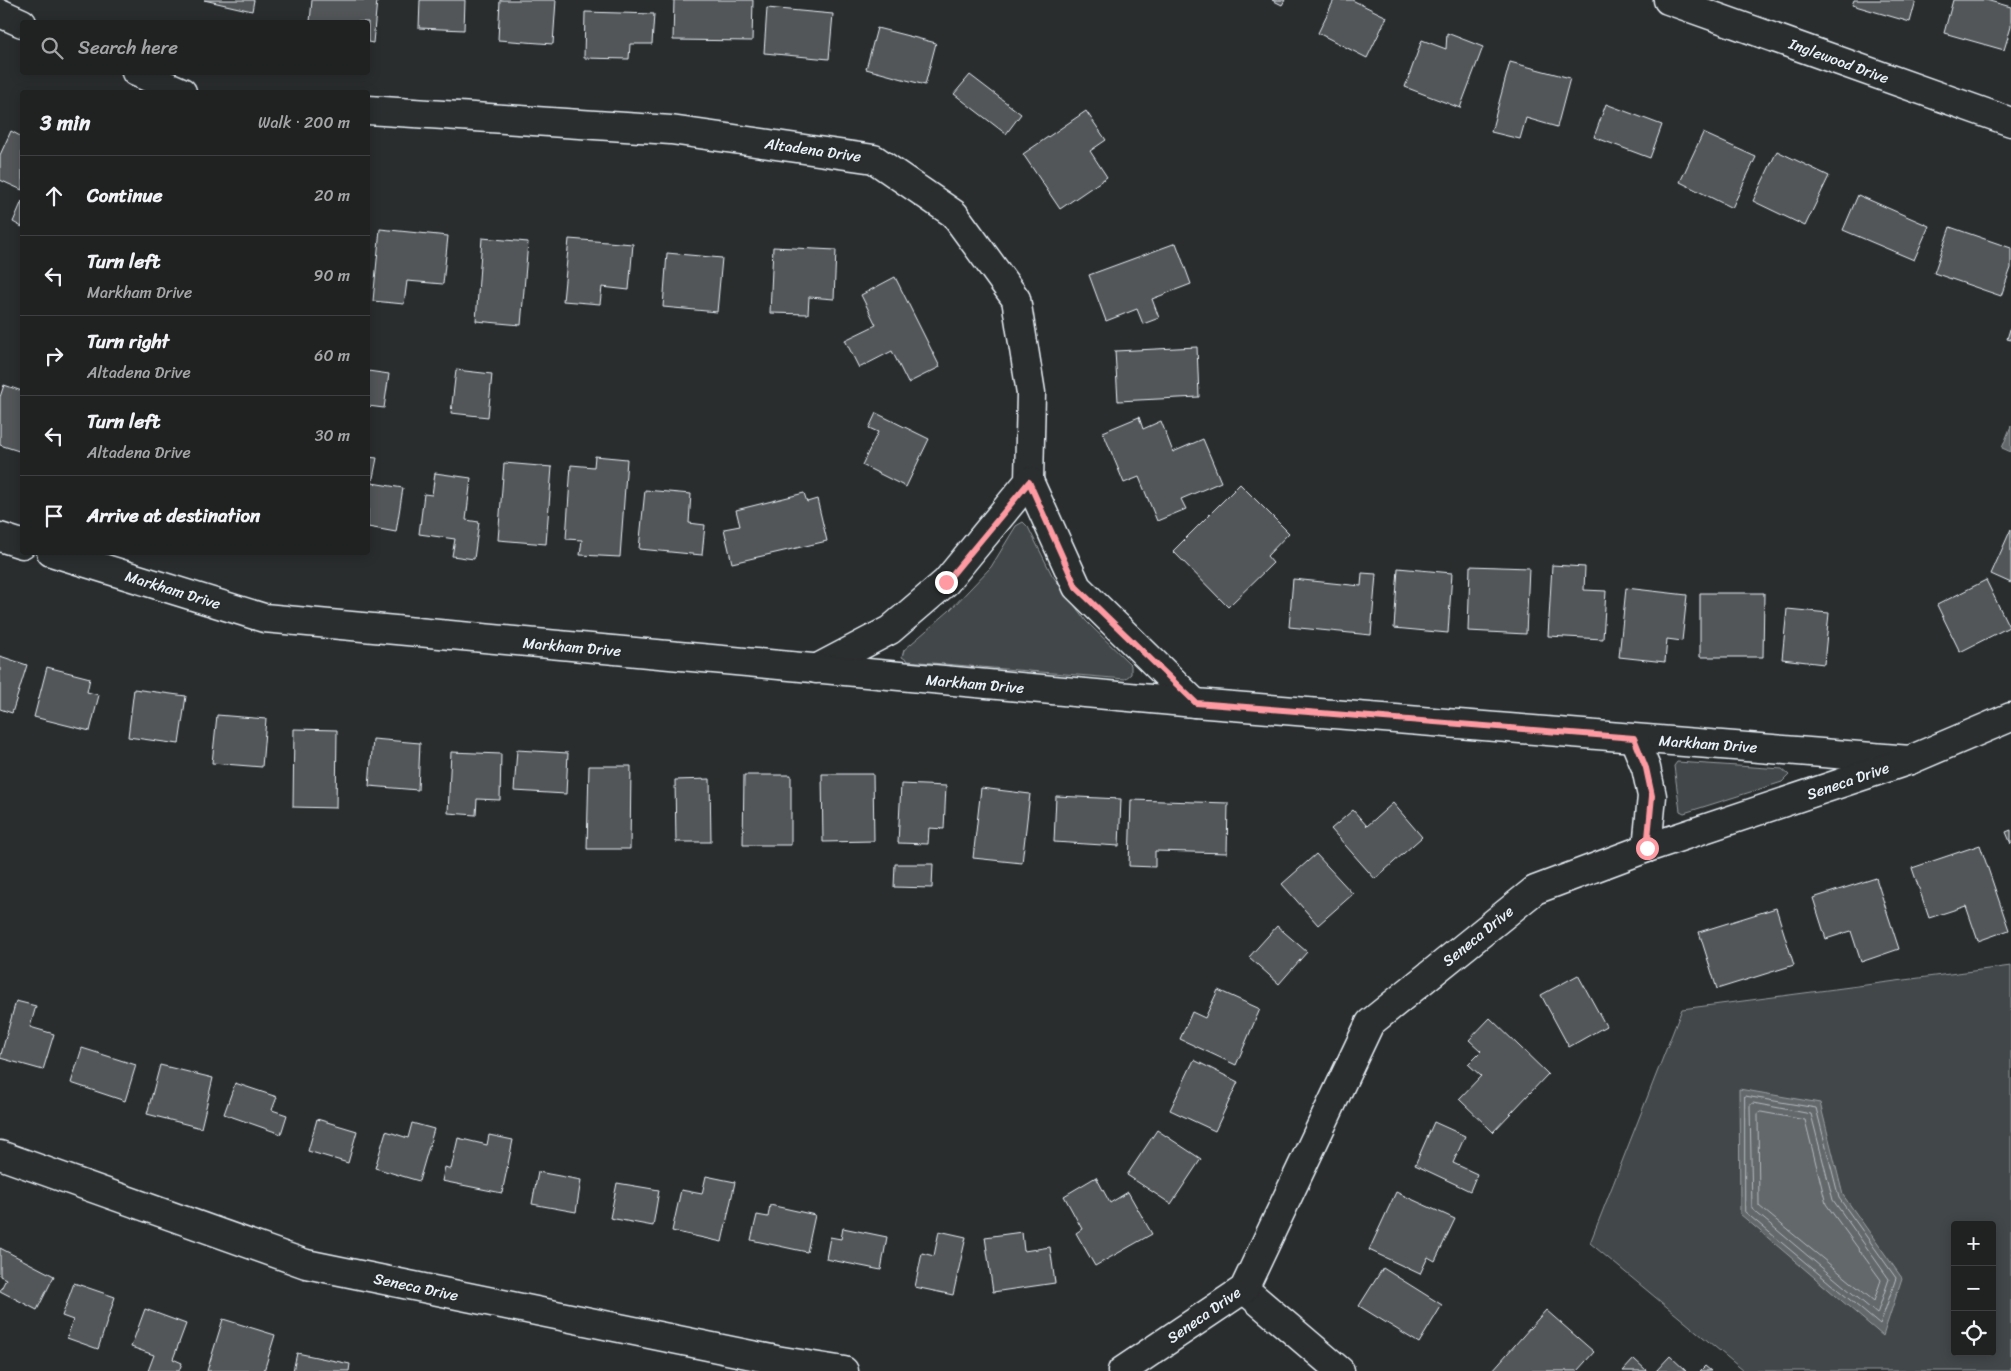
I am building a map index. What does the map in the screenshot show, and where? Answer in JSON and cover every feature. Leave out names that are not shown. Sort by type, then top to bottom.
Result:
[{"type":"street","name":"Inglewood Drive","points":[[1668,0],[2011,122]]},
{"type":"street","points":[[0,13],[20,22]]},
{"type":"street","points":[[143,75],[177,90]]},
{"type":"street","name":"Altadena Drive","points":[[370,110],[671,130],[874,159],[954,214],[1016,299],[1031,393],[1029,482],[1076,587],[1196,703]]},
{"type":"street","points":[[816,669],[890,630],[946,582],[1029,482]]},
{"type":"street","points":[[0,537],[20,543]]},
{"type":"street","name":"Markham Drive","points":[[61,555],[264,618],[1196,703],[1910,760]]},
{"type":"street","name":"Seneca Drive","points":[[1122,1371],[1244,1289],[1370,1023],[1535,890],[1647,848],[1910,760],[2011,717]]},
{"type":"street","points":[[1634,738],[1646,768],[1652,796],[1647,848]]},
{"type":"street","name":"Seneca Drive","points":[[0,1155],[306,1264],[776,1360],[844,1371]]},
{"type":"street","points":[[1244,1289],[1340,1371]]},
{"type":"shaded area","points":[[1023,522],[1028,527],[1052,575],[1086,621],[1131,665],[1131,674],[1125,679],[908,661],[902,657],[904,650],[949,611],[991,567],[1016,526]]},
{"type":"shaded area","points":[[1677,762],[1782,769],[1789,775],[1782,782],[1684,813],[1680,811],[1674,766]]},
{"type":"shaded area","points":[[2011,966],[2011,1371],[1744,1371],[1590,1243],[1682,1009]]},
{"type":"water","points":[[2011,426],[2011,452],[2002,448]]},
{"type":"water","points":[[1739,1089],[1820,1103],[1843,1195],[1902,1278],[1883,1336],[1740,1214]]},
{"type":"building","points":[[204,0],[254,0],[252,11]]},
{"type":"building","points":[[312,0],[377,0],[373,43],[370,42],[370,20],[310,20]]},
{"type":"building","points":[[420,0],[465,0],[464,30],[419,28]]},
{"type":"building","points":[[500,0],[556,0],[553,44],[498,40]]},
{"type":"building","points":[[674,0],[753,0],[752,41],[673,40]]},
{"type":"building","points":[[1272,0],[1285,0],[1282,5]]},
{"type":"building","points":[[1334,0],[1352,0],[1387,17],[1367,58],[1318,33]]},
{"type":"building","points":[[1854,0],[1916,0],[1910,22],[1852,5]]},
{"type":"building","points":[[1953,0],[1986,0],[2011,7],[2011,27],[2004,50],[1944,33]]},
{"type":"building","points":[[767,8],[833,14],[829,59],[764,53]]},
{"type":"building","points":[[585,12],[654,14],[652,44],[630,44],[629,59],[584,58]]},
{"type":"building","points":[[877,28],[936,43],[925,85],[866,69]]},
{"type":"building","points":[[1447,33],[1483,47],[1460,108],[1405,87],[1422,40],[1446,49]]},
{"type":"building","points":[[1510,62],[1570,78],[1557,127],[1526,118],[1520,139],[1491,132]]},
{"type":"building","points":[[970,75],[1021,114],[1006,134],[954,94]]},
{"type":"building","points":[[1606,104],[1662,125],[1650,158],[1594,137]]},
{"type":"building","points":[[1086,111],[1106,140],[1090,151],[1107,177],[1060,209],[1023,154]]},
{"type":"building","points":[[11,131],[20,136],[20,189],[0,180],[0,155]]},
{"type":"building","points":[[1703,133],[1756,157],[1732,208],[1680,182]]},
{"type":"building","points":[[1777,151],[1829,176],[1805,226],[1753,201]]},
{"type":"building","points":[[1858,195],[1929,226],[1914,260],[1843,230]]},
{"type":"building","points":[[20,206],[20,226],[13,222]]},
{"type":"building","points":[[1950,227],[2011,248],[2011,268],[2001,296],[1934,273]]},
{"type":"building","points":[[380,229],[448,236],[443,284],[407,281],[404,304],[373,301]]},
{"type":"building","points":[[482,238],[528,242],[521,325],[476,321]]},
{"type":"building","points":[[569,239],[633,244],[629,290],[602,287],[600,304],[563,301]]},
{"type":"building","points":[[1176,243],[1191,284],[1152,299],[1159,318],[1143,324],[1137,309],[1106,321],[1089,275]]},
{"type":"building","points":[[773,247],[836,250],[834,299],[809,297],[808,314],[770,313]]},
{"type":"building","points":[[667,253],[722,258],[717,312],[663,307]]},
{"type":"building","points":[[895,277],[940,367],[908,383],[892,351],[859,368],[845,340],[876,325],[861,295]]},
{"type":"building","points":[[2011,326],[2011,340],[2007,339]]},
{"type":"building","points":[[1197,347],[1199,397],[1118,401],[1115,351]]},
{"type":"building","points":[[456,370],[492,374],[488,417],[451,413]]},
{"type":"building","points":[[370,371],[389,374],[384,408],[370,406]]},
{"type":"building","points":[[4,385],[20,390],[20,451],[0,445],[0,397]]},
{"type":"building","points":[[876,413],[929,439],[906,487],[862,465],[878,432],[869,428]]},
{"type":"building","points":[[1139,417],[1143,429],[1161,421],[1173,452],[1203,439],[1221,482],[1181,499],[1186,509],[1157,521],[1139,477],[1124,483],[1103,432]]},
{"type":"building","points":[[595,456],[627,459],[620,557],[580,555],[582,540],[566,539],[571,465],[594,467]]},
{"type":"building","points":[[370,457],[377,458],[372,483],[403,488],[396,532],[370,527]]},
{"type":"building","points":[[504,463],[552,467],[546,544],[498,540]]},
{"type":"building","points":[[435,473],[471,478],[466,520],[479,522],[474,559],[452,556],[455,539],[419,534],[424,494],[432,495]]},
{"type":"building","points":[[1240,484],[1289,533],[1267,556],[1273,563],[1228,607],[1173,551]]},
{"type":"building","points":[[645,490],[691,494],[689,523],[705,525],[702,555],[639,549]]},
{"type":"building","points":[[804,493],[807,502],[817,499],[827,541],[732,563],[724,529],[740,526],[736,510]]},
{"type":"building","points":[[2011,529],[2011,583],[1991,574]]},
{"type":"building","points":[[1552,565],[1585,567],[1584,590],[1606,591],[1603,639],[1548,636]]},
{"type":"building","points":[[1470,566],[1529,568],[1526,634],[1468,631]]},
{"type":"building","points":[[1398,568],[1452,573],[1448,633],[1394,628]]},
{"type":"building","points":[[1362,573],[1376,574],[1371,635],[1289,627],[1293,579],[1361,586]]},
{"type":"building","points":[[1986,580],[2009,627],[1960,652],[1937,605]]},
{"type":"building","points":[[1626,588],[1687,595],[1682,641],[1667,639],[1665,662],[1619,657]]},
{"type":"building","points":[[1700,593],[1764,593],[1763,657],[1700,657]]},
{"type":"building","points":[[1787,609],[1829,613],[1824,664],[1782,659]]},
{"type":"building","points":[[0,656],[27,665],[12,713],[0,709]]},
{"type":"building","points":[[47,667],[90,678],[87,692],[99,695],[90,731],[34,717]]},
{"type":"building","points":[[134,689],[186,696],[179,744],[128,737]]},
{"type":"building","points":[[217,715],[266,719],[262,767],[212,763]]},
{"type":"building","points":[[294,729],[337,730],[336,808],[293,807]]},
{"type":"building","points":[[373,739],[420,743],[418,790],[369,786]]},
{"type":"building","points":[[517,750],[568,753],[566,794],[514,791]]},
{"type":"building","points":[[451,752],[501,754],[500,800],[477,799],[476,815],[448,813]]},
{"type":"building","points":[[589,766],[631,766],[630,849],[587,849]]},
{"type":"building","points":[[822,774],[873,774],[874,841],[823,842]]},
{"type":"building","points":[[744,775],[791,775],[791,845],[743,845]]},
{"type":"building","points":[[710,779],[711,842],[676,842],[675,780]]},
{"type":"building","points":[[901,784],[946,786],[944,829],[929,828],[928,844],[898,843]]},
{"type":"building","points":[[981,788],[1030,794],[1022,863],[973,858]]},
{"type":"building","points":[[1056,796],[1121,799],[1119,846],[1054,842]]},
{"type":"building","points":[[1131,800],[1228,803],[1227,853],[1155,851],[1155,867],[1129,866]]},
{"type":"building","points":[[1393,803],[1422,837],[1375,879],[1331,829],[1353,810],[1367,826]]},
{"type":"building","points":[[2011,830],[2011,844],[2006,832]]},
{"type":"building","points":[[1980,845],[2009,930],[1978,941],[1966,906],[1929,918],[1912,868]]},
{"type":"building","points":[[1316,854],[1353,894],[1318,925],[1282,884]]},
{"type":"building","points":[[895,864],[933,864],[932,888],[894,887]]},
{"type":"building","points":[[1876,878],[1899,949],[1861,962],[1851,931],[1826,939],[1813,898]]},
{"type":"building","points":[[1776,908],[1794,965],[1717,989],[1699,932]]},
{"type":"building","points":[[1277,926],[1307,952],[1279,984],[1249,957]]},
{"type":"building","points":[[1578,975],[1606,1026],[1569,1047],[1541,995]]},
{"type":"building","points":[[1218,990],[1260,1009],[1236,1065],[1180,1039],[1192,1012],[1205,1018]]},
{"type":"building","points":[[16,1001],[36,1006],[30,1027],[54,1034],[43,1070],[0,1058]]},
{"type":"building","points":[[1490,1018],[1548,1074],[1493,1132],[1459,1099],[1481,1076],[1468,1064],[1481,1051],[1469,1040]]},
{"type":"building","points":[[82,1048],[136,1065],[125,1101],[71,1083]]},
{"type":"building","points":[[1194,1060],[1238,1082],[1215,1131],[1170,1110]]},
{"type":"building","points":[[160,1065],[213,1078],[201,1128],[147,1114]]},
{"type":"building","points":[[235,1083],[277,1097],[272,1110],[287,1115],[281,1134],[224,1114]]},
{"type":"building","points":[[317,1119],[357,1131],[348,1163],[308,1151]]},
{"type":"building","points":[[1434,1122],[1465,1136],[1453,1163],[1477,1174],[1470,1191],[1415,1165]]},
{"type":"building","points":[[412,1123],[434,1129],[419,1181],[375,1168],[386,1131],[408,1138]]},
{"type":"building","points":[[1157,1130],[1201,1159],[1171,1204],[1127,1175]]},
{"type":"building","points":[[489,1135],[513,1140],[502,1193],[442,1181],[445,1167],[451,1169],[458,1138],[487,1145]]},
{"type":"building","points":[[538,1172],[581,1180],[576,1212],[532,1204]]},
{"type":"building","points":[[706,1176],[735,1182],[722,1242],[672,1231],[681,1190],[702,1194]]},
{"type":"building","points":[[1096,1177],[1110,1203],[1128,1192],[1152,1234],[1095,1266],[1076,1233],[1082,1229],[1064,1196]]},
{"type":"building","points":[[617,1183],[659,1190],[653,1226],[610,1218]]},
{"type":"building","points":[[1396,1192],[1455,1219],[1435,1261],[1428,1257],[1420,1274],[1369,1250]]},
{"type":"building","points":[[770,1205],[815,1215],[807,1252],[751,1240],[757,1215],[768,1217]]},
{"type":"building","points":[[843,1228],[887,1237],[881,1270],[826,1259],[830,1237],[841,1239]]},
{"type":"building","points":[[939,1231],[966,1237],[953,1295],[915,1287],[922,1253],[934,1256]]},
{"type":"building","points":[[1022,1232],[1024,1251],[1050,1247],[1055,1283],[993,1292],[985,1237]]},
{"type":"building","points":[[0,1248],[54,1276],[37,1310],[0,1291],[6,1279],[0,1276]]},
{"type":"building","points":[[1383,1268],[1442,1305],[1419,1343],[1359,1306]]},
{"type":"building","points":[[74,1283],[115,1297],[98,1349],[67,1338],[73,1320],[62,1316]]},
{"type":"building","points":[[145,1309],[186,1324],[173,1359],[182,1363],[179,1371],[148,1371],[154,1355],[131,1347]]},
{"type":"building","points":[[1546,1310],[1594,1352],[1577,1371],[1492,1371]]},
{"type":"building","points":[[223,1319],[275,1335],[264,1371],[207,1371]]},
{"type":"building","points":[[297,1353],[350,1364],[349,1371],[293,1371]]},
{"type":"building","points":[[1670,1356],[1686,1371],[1656,1371]]},
{"type":"building","points":[[1634,1359],[1647,1371],[1623,1371]]},
{"type":"building","points":[[1705,1366],[1711,1371],[1700,1371]]},
{"type":"route","points":[[946,582],[1029,482],[1076,587],[1196,703],[1634,738],[1646,768],[1652,796],[1647,848]]}]
